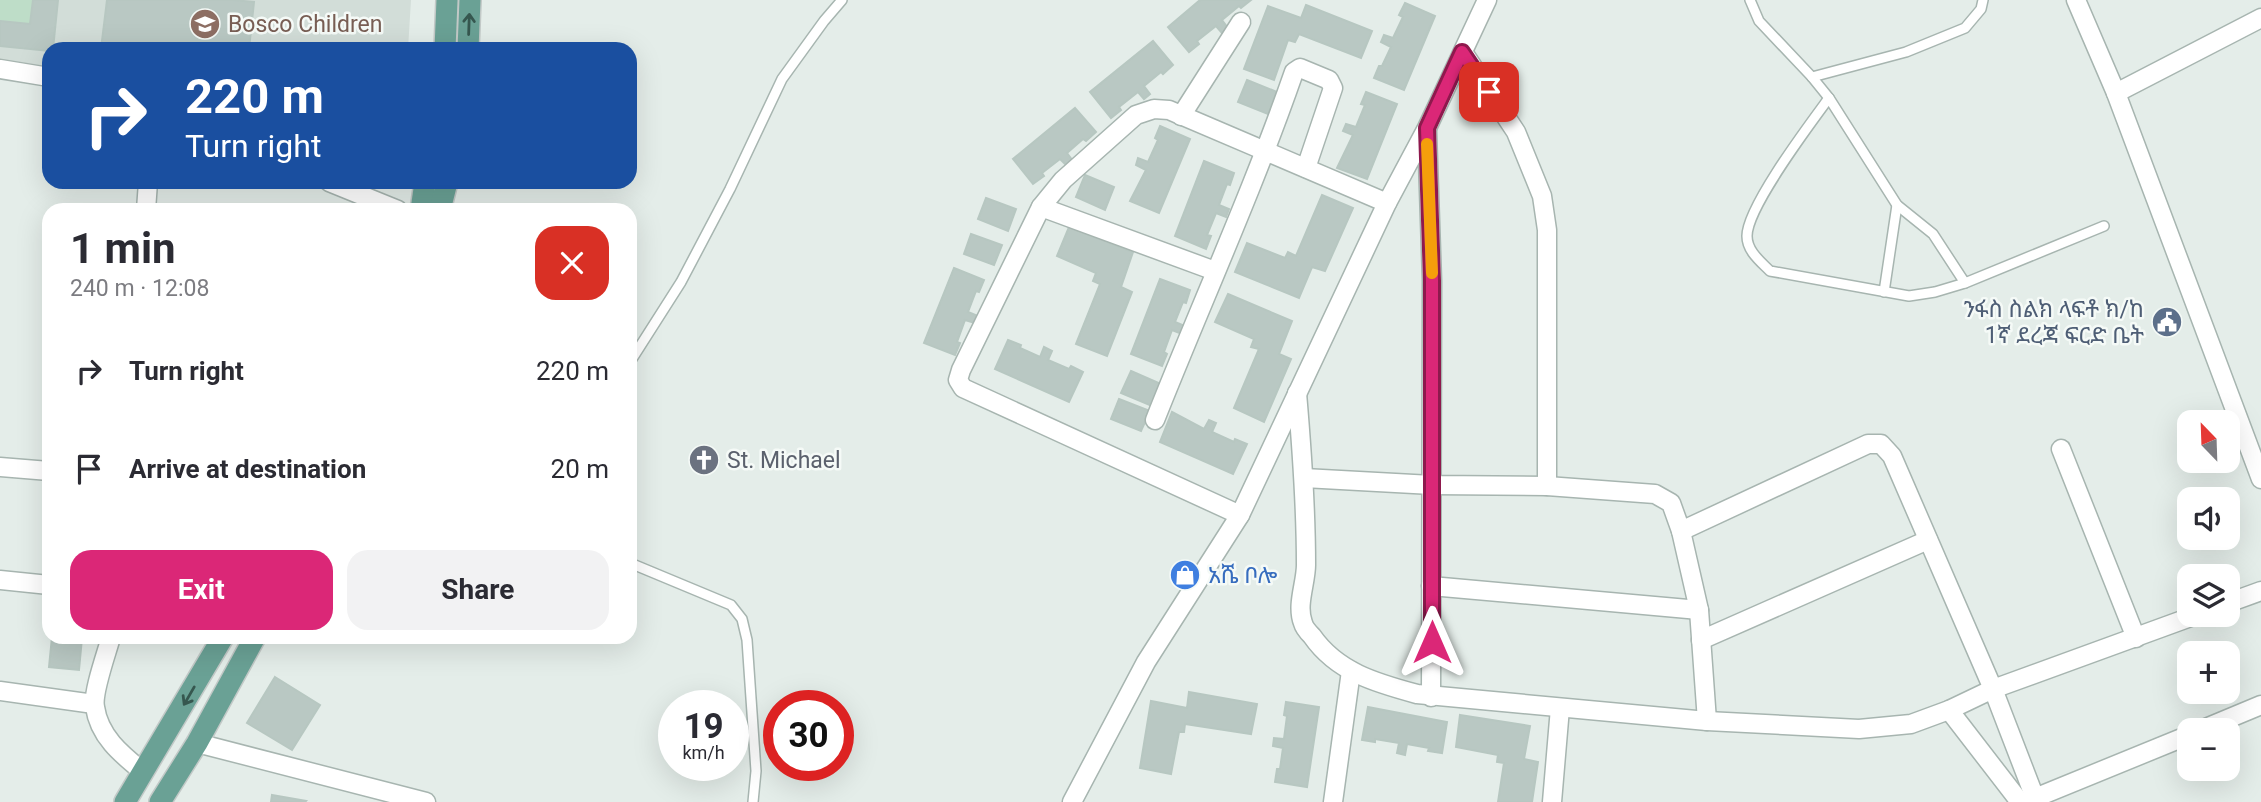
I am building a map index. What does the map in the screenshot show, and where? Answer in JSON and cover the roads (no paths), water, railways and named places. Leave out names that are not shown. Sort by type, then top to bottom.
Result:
[{"type":"main road","points":[[445,42],[446,0]]},
{"type":"main road","points":[[468,42],[470,0]]},
{"type":"main road","points":[[125,802],[216,644]]},
{"type":"main road","points":[[160,802],[197,743],[251,644]]},
{"type":"street","points":[[1072,802],[1146,662],[1240,515],[1387,203],[1427,128],[1487,0]]},
{"type":"street","points":[[2076,0],[2116,93],[2261,480]]},
{"type":"street","points":[[2116,93],[2261,18]]},
{"type":"street","points":[[1181,116],[1241,22]]},
{"type":"street","points":[[1462,52],[1516,132],[1542,196],[1547,230],[1547,486]]},
{"type":"street","points":[[1155,420],[1266,151],[1294,72],[1300,68],[1329,80],[1333,88],[1306,168]]},
{"type":"street","points":[[0,69],[42,76]]},
{"type":"street","points":[[1240,515],[962,388],[958,380],[961,370],[1041,207],[1063,180],[1136,115],[1154,109],[1169,110],[1387,203]]},
{"type":"street","points":[[1427,128],[1432,281],[1432,697]]},
{"type":"street","points":[[346,189],[381,203]]},
{"type":"street","points":[[1041,207],[1215,271]]},
{"type":"street","points":[[1297,393],[1304,478],[1306,569],[1301,603],[1303,623],[1324,653],[1351,671],[1378,683],[1432,697],[1707,721],[1859,729],[1911,723],[1949,710],[1993,689],[2177,622]]},
{"type":"street","points":[[1681,531],[1868,444],[1881,444],[1892,456],[1993,689],[2027,801]]},
{"type":"street","points":[[2061,449],[2136,638]]},
{"type":"street","points":[[0,467],[42,470]]},
{"type":"street","points":[[1304,478],[1432,485],[1547,486],[1655,494],[1671,503],[1681,531],[1699,610],[1707,721]]},
{"type":"street","points":[[1701,640],[1928,540]]},
{"type":"street","points":[[0,580],[42,584]]},
{"type":"street","points":[[1432,586],[1699,610]]},
{"type":"street","points":[[2240,599],[2261,591]]},
{"type":"street","points":[[109,644],[94,705],[102,730],[117,751],[142,771]]},
{"type":"street","points":[[1333,802],[1351,671]]},
{"type":"street","points":[[0,691],[94,705]]},
{"type":"street","points":[[2230,718],[2261,705]]},
{"type":"street","points":[[1552,802],[1560,708]]},
{"type":"street","points":[[1949,710],[2027,801]]},
{"type":"street","points":[[2027,801],[2177,740]]},
{"type":"street","points":[[197,743],[426,802]]},
{"type":"lane","points":[[637,351],[681,282],[730,189],[782,79],[842,0]]},
{"type":"lane","points":[[1750,0],[1759,21],[1829,98],[1897,205],[1933,234],[1965,283]]},
{"type":"lane","points":[[1812,77],[1906,52],[1965,28],[1981,9],[1983,0]]},
{"type":"lane","points":[[1829,98],[1754,208],[1747,237],[1754,256],[1770,271],[1909,296],[1965,283],[2104,226]]},
{"type":"lane","points":[[1884,292],[1897,205]]},
{"type":"lane","points":[[637,566],[731,605],[742,619],[747,640],[753,703],[757,771],[753,802]]},
{"type":"place","name":"Bosco Children","points":[[205,24]]},
{"type":"place","name":"ንፋስ ስልክ ላፍቶ ክ/ከ 1ኛ ደረጃ ፍርድ ቤት","points":[[2167,322]]},
{"type":"place","name":"St. Michael","points":[[704,460]]},
{"type":"place","name":"አሼ ቦሎ","points":[[1185,575]]}]
